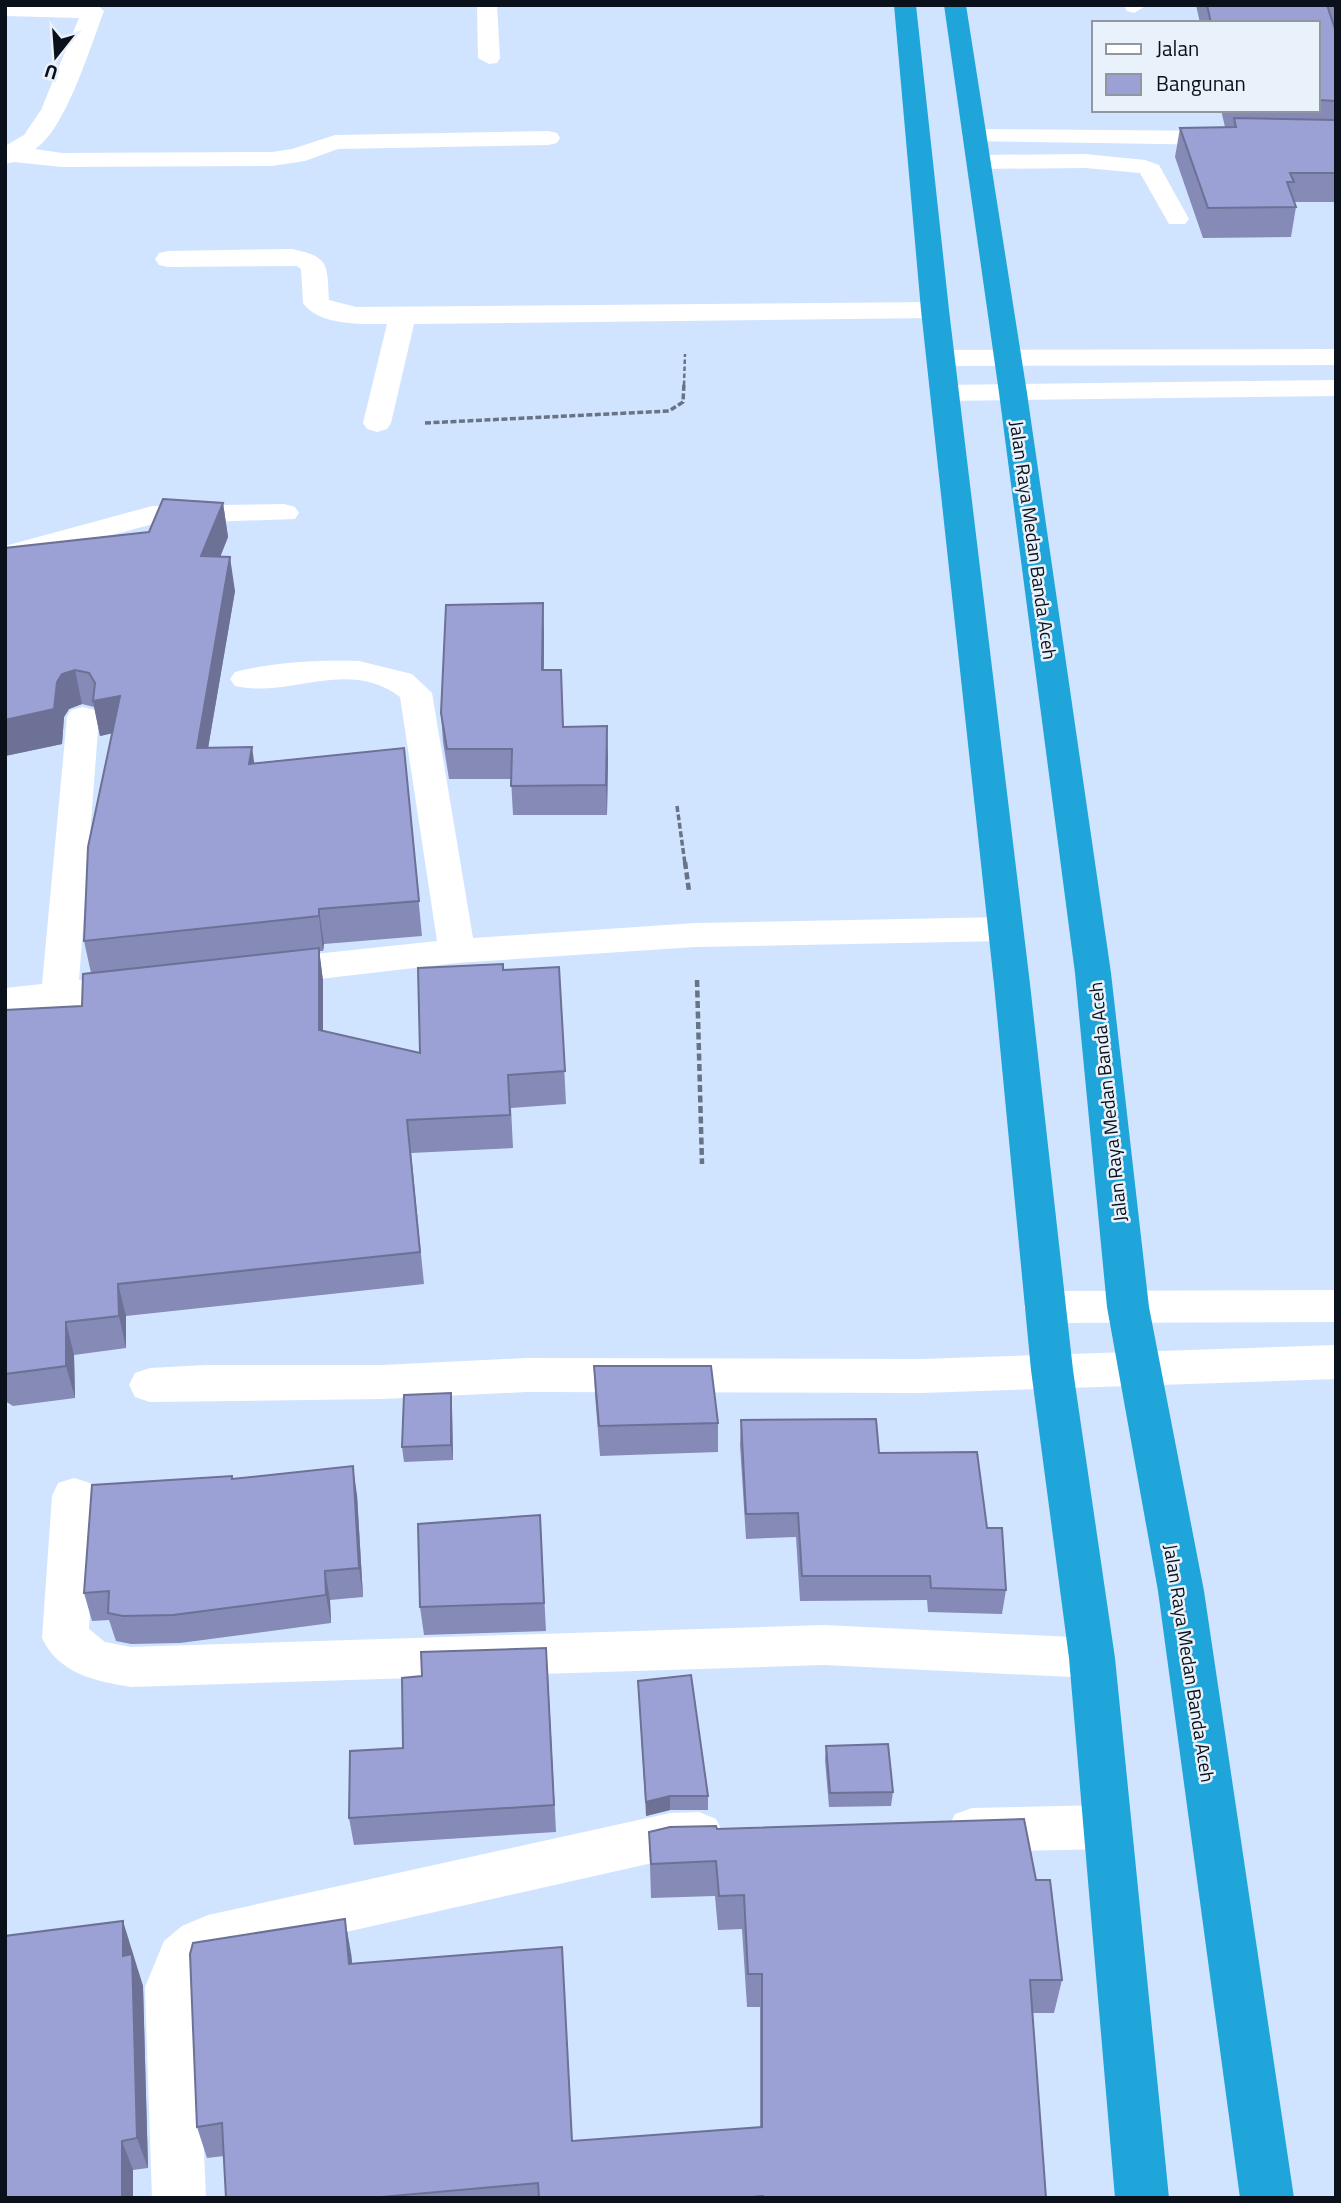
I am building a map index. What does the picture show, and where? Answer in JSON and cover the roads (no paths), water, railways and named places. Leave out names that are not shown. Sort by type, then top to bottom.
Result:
[{"type":"highway","points":[[905,5],[935,310],[1052,1370],[1092,1658],[1142,2198]]},
{"type":"highway","name":"Jalan Raya Medan Banda Aceh","points":[[955,5],[1013,393],[1093,973],[1128,1307],[1183,1605],[1267,2198]]},
{"type":"street","points":[[5,9],[94,8],[53,110],[33,139],[7,156]]},
{"type":"street","points":[[7,156],[62,160],[272,159],[296,156],[335,142],[548,138]]},
{"type":"street","points":[[168,259],[300,258],[314,266],[315,298],[320,308],[334,312],[402,316],[935,310]]},
{"type":"street","points":[[377,423],[402,316]]},
{"type":"street","points":[[943,376],[1006,357],[1336,357]]},
{"type":"street","points":[[943,376],[1013,393],[1336,388]]},
{"type":"street","points":[[5,555],[152,516],[284,513]]},
{"type":"street","points":[[246,679],[349,670],[373,672],[400,679],[416,693],[457,950]]},
{"type":"street","points":[[59,996],[83,718]]},
{"type":"street","points":[[237,976],[457,950],[695,935],[1005,929]]},
{"type":"street","points":[[5,1001],[168,984]]},
{"type":"street","points":[[1045,1307],[1336,1306]]},
{"type":"street","points":[[150,1385],[205,1382],[382,1382],[526,1375],[920,1376],[1336,1362]]},
{"type":"street","points":[[74,1496],[65,1638],[94,1660],[131,1667],[824,1646],[1092,1658]]},
{"type":"street","points":[[930,1831],[1107,1828]]},
{"type":"street","points":[[179,2198],[171,1987],[174,1968],[187,1950],[208,1939],[670,1836],[739,1834]]},
{"type":"lane","points":[[487,5],[489,58]]},
{"type":"lane","points":[[975,149],[1130,129],[1241,138]]},
{"type":"lane","points":[[975,149],[1145,167],[1151,170],[1177,219]]}]
